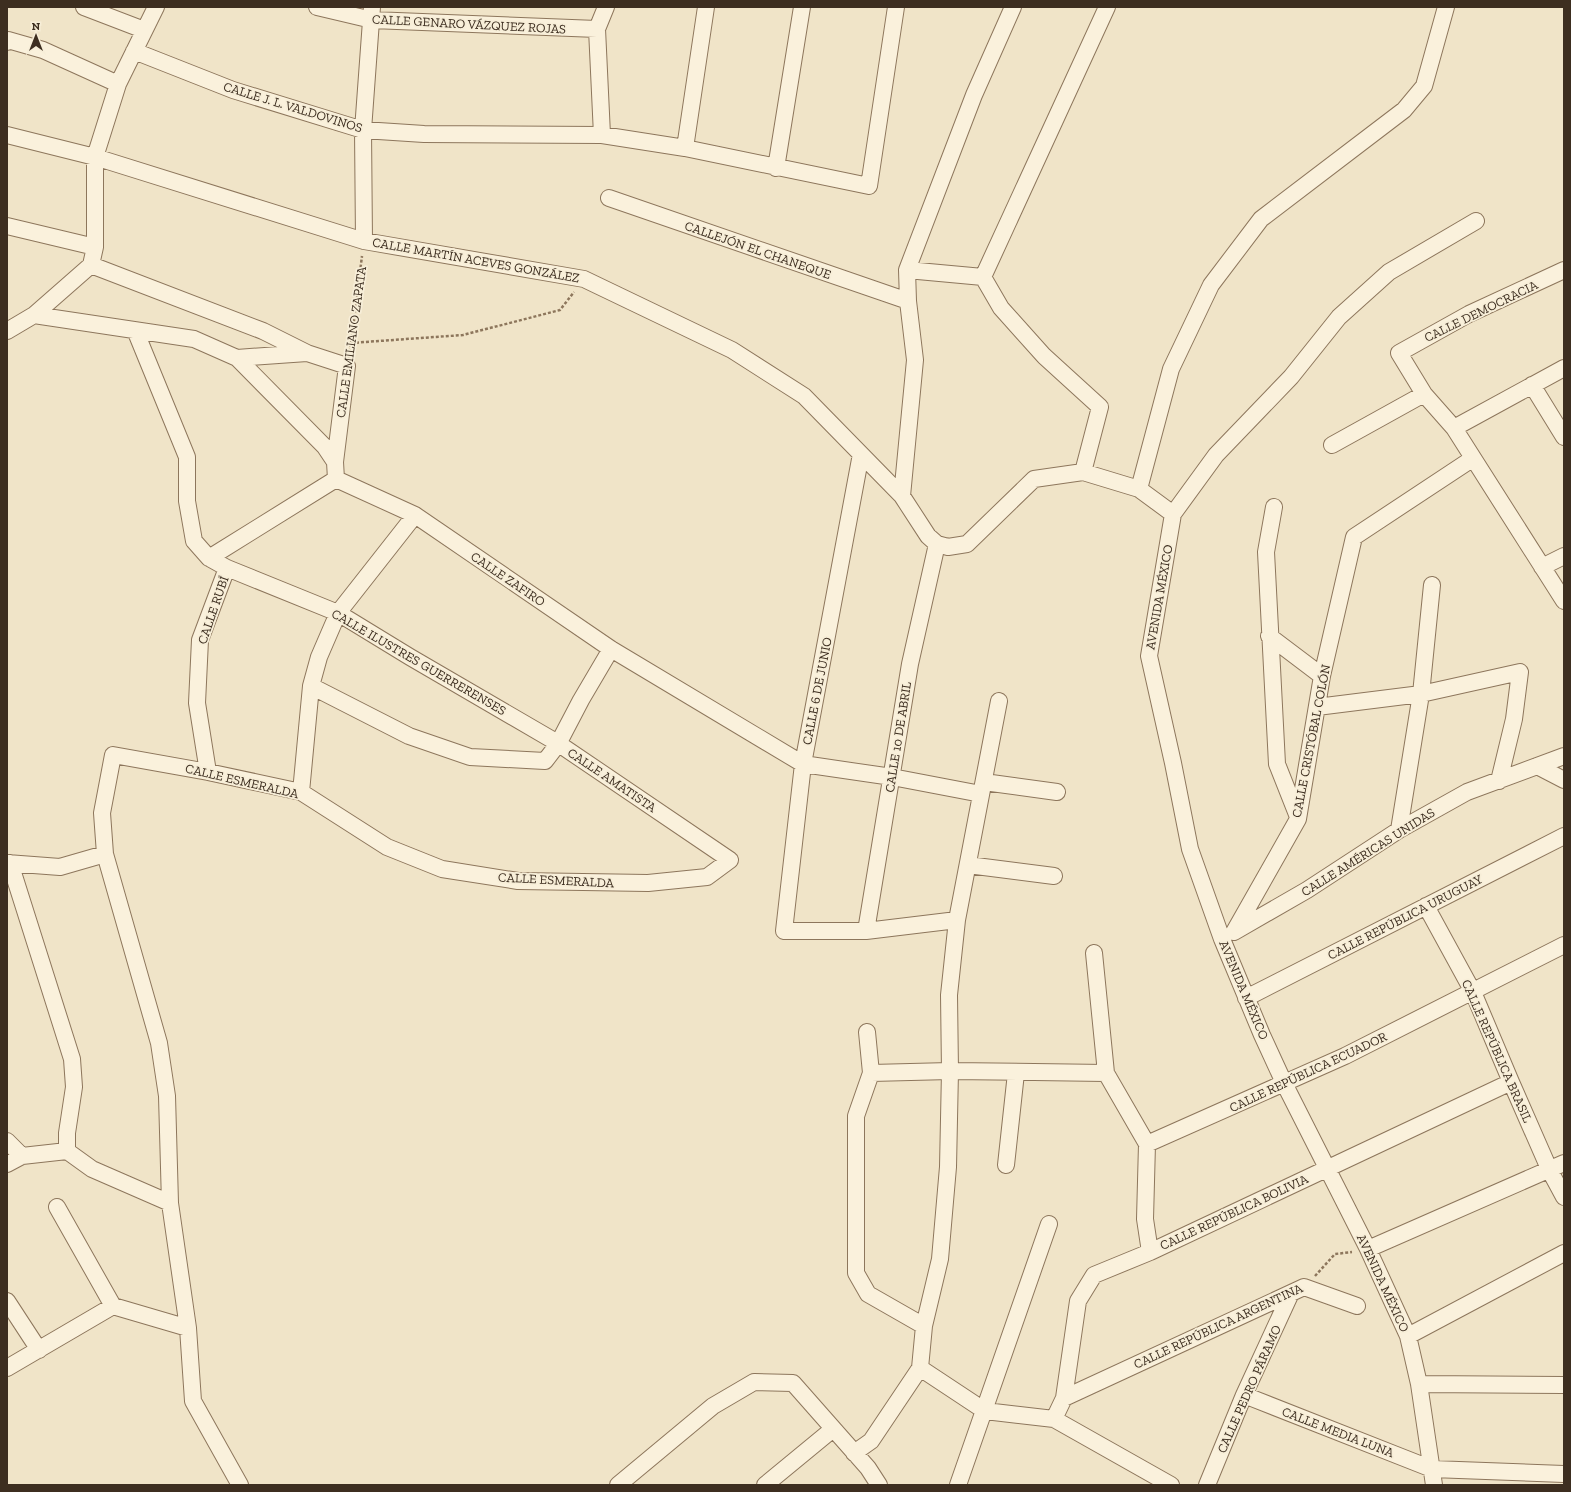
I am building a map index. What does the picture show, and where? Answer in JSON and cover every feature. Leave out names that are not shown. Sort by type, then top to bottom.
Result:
[{"type":"street","points":[[84,7],[144,30]]},
{"type":"street","points":[[7,331],[34,315],[91,265],[95,247],[95,157],[118,84],[156,7]]},
{"type":"street","name":"CALLE GENARO VÁZQUEZ ROJAS","points":[[317,7],[372,14],[597,29]]},
{"type":"street","points":[[602,135],[597,29],[606,7]]},
{"type":"street","points":[[685,148],[706,7]]},
{"type":"street","points":[[776,168],[802,7]]},
{"type":"street","name":"CALLE J. L. VALDOVINOS","points":[[134,51],[233,90],[363,130],[432,134],[602,135],[685,148],[869,186],[896,7]]},
{"type":"street","points":[[902,496],[915,360],[908,301],[907,270],[974,95],[1014,7]]},
{"type":"street","points":[[983,277],[1107,7]]},
{"type":"street","points":[[1139,489],[1171,369],[1211,285],[1261,219],[1404,110],[1424,86],[1446,7]]},
{"type":"street","points":[[364,241],[363,130],[372,14]]},
{"type":"street","points":[[7,42],[8,40],[43,50],[118,84]]},
{"type":"street","name":"CALLE MARTÍN ACEVES GONZÁLEZ","points":[[7,135],[95,157],[364,241],[584,279],[732,350],[804,396],[902,496],[928,536],[937,544]]},
{"type":"street","name":"CALLEJÓN EL CHANEQUE","points":[[609,198],[908,301]]},
{"type":"street","points":[[937,544],[948,547],[967,544],[1034,479],[1083,472],[1139,489],[1173,514],[1216,455],[1291,377],[1339,317],[1389,272],[1476,222]]},
{"type":"street","points":[[7,226],[95,247]]},
{"type":"street","points":[[91,265],[263,331],[307,353],[347,366]]},
{"type":"street","points":[[907,270],[983,277]]},
{"type":"street","name":"CALLE DEMOCRACIA","points":[[1424,394],[1399,353],[1470,314],[1564,270]]},
{"type":"street","points":[[983,277],[1001,308],[1044,356],[1100,408],[1083,472]]},
{"type":"street","points":[[34,315],[194,340],[237,358],[325,447],[336,462]]},
{"type":"street","name":"CALLE ILUSTRES GUERRERENSES","points":[[135,330],[187,458],[187,501],[194,541],[210,558],[227,568],[338,613],[410,658],[558,744]]},
{"type":"street","points":[[237,358],[307,353]]},
{"type":"street","name":"CALLE EMILIANO ZAPATA","points":[[336,479],[336,462],[347,366]]},
{"type":"street","points":[[1454,428],[1564,368]]},
{"type":"street","points":[[1532,385],[1564,437]]},
{"type":"street","points":[[1332,444],[1424,394],[1454,428],[1472,459],[1564,601]]},
{"type":"street","name":"CALLE 6 DE JUNIO","points":[[861,454],[803,764],[784,931],[866,931]]},
{"type":"street","name":"CALLE CRISTÓBAL COLÓN","points":[[1228,935],[1298,819],[1322,676],[1354,537],[1472,459]]},
{"type":"street","points":[[210,558],[336,479]]},
{"type":"street","name":"CALLE ZAFIRO","points":[[336,479],[415,515],[611,649],[803,764]]},
{"type":"street","points":[[1274,507],[1266,552],[1269,636],[1277,764],[1298,819]]},
{"type":"street","name":"AVENIDA MÉXICO","points":[[1173,514],[1149,656],[1173,763],[1190,849],[1228,935],[1246,998],[1285,1085],[1368,1249],[1408,1336],[1419,1384],[1434,1485]]},
{"type":"street","points":[[301,792],[312,686],[319,658],[338,613],[415,515]]},
{"type":"street","name":"CALLE 10 DE ABRIL","points":[[866,931],[910,664],[937,544]]},
{"type":"street","points":[[1542,567],[1564,556]]},
{"type":"street","name":"CALLE RUBÍ","points":[[208,772],[197,703],[200,640],[227,568]]},
{"type":"street","points":[[1399,830],[1421,694],[1432,585]]},
{"type":"street","points":[[1269,636],[1322,676]]},
{"type":"street","points":[[558,744],[581,700],[611,649]]},
{"type":"street","points":[[1317,707],[1421,694],[1520,672],[1514,719],[1499,780]]},
{"type":"street","name":"CALLE AMATISTA","points":[[312,686],[409,736],[470,757],[545,761],[558,744],[730,860]]},
{"type":"street","points":[[854,1452],[871,1441],[920,1368],[924,1326],[940,1259],[948,1166],[950,1071],[949,995],[958,920],[999,701]]},
{"type":"street","name":"CALLE ESMERALDA","points":[[105,854],[102,813],[113,755],[208,772],[301,792],[387,847],[442,869],[518,881],[648,883],[707,878],[730,860]]},
{"type":"street","name":"CALLE AMÉRICAS UNIDAS","points":[[1228,935],[1307,890],[1399,830],[1467,792],[1564,756]]},
{"type":"street","points":[[803,764],[983,788],[1057,792]]},
{"type":"street","points":[[1537,766],[1564,780]]},
{"type":"street","name":"CALLE REPÚBLICA URUGUAY","points":[[1246,998],[1564,836]]},
{"type":"street","points":[[67,1151],[67,1133],[74,1087],[72,1059],[8,863],[60,867],[105,854],[159,1043],[167,1096],[170,1203],[188,1328],[193,1400],[240,1485]]},
{"type":"street","points":[[968,865],[1054,876]]},
{"type":"street","name":"CALLE REPÚBLICA BRASIL","points":[[1426,906],[1473,992],[1511,1082],[1557,1167],[1564,1198]]},
{"type":"street","points":[[866,931],[958,920]]},
{"type":"street","name":"CALLE REPÚBLICA ECUADOR","points":[[1147,1144],[1285,1085],[1564,945]]},
{"type":"street","points":[[1094,953],[1106,1073],[1147,1144],[1145,1219],[1150,1252]]},
{"type":"street","points":[[867,1032],[871,1073],[856,1116],[856,1273],[868,1294],[924,1326]]},
{"type":"street","points":[[871,1073],[950,1071],[1106,1073]]},
{"type":"street","points":[[1006,1165],[1016,1073]]},
{"type":"street","name":"CALLE REPÚBLICA BOLIVIA","points":[[1054,1419],[1064,1398],[1078,1301],[1094,1275],[1150,1252],[1511,1082]]},
{"type":"street","points":[[7,1141],[22,1156]]},
{"type":"street","points":[[7,1164],[22,1156],[67,1151],[92,1169],[170,1203]]},
{"type":"street","points":[[1368,1249],[1557,1167]]},
{"type":"street","points":[[57,1207],[114,1306],[188,1328]]},
{"type":"street","points":[[958,1485],[1049,1224]]},
{"type":"street","points":[[1408,1336],[1564,1253]]},
{"type":"street","points":[[1298,1290],[1356,1306]]},
{"type":"street","name":"CALLE PEDRO PÁRAMO","points":[[1207,1485],[1244,1395],[1298,1290]]},
{"type":"street","name":"CALLE REPÚBLICA ARGENTINA","points":[[1064,1398],[1298,1290]]},
{"type":"street","points":[[7,1301],[39,1350]]},
{"type":"street","points":[[7,1368],[114,1306]]},
{"type":"street","points":[[920,1368],[985,1411],[1054,1419],[1171,1485]]},
{"type":"street","points":[[618,1485],[714,1406],[754,1382],[793,1383],[854,1452],[879,1485]]},
{"type":"street","points":[[1419,1384],[1564,1385]]},
{"type":"street","name":"CALLE MEDIA LUNA","points":[[1244,1395],[1432,1469],[1564,1474]]},
{"type":"street","points":[[764,1485],[833,1429]]},
{"type":"path","name":"CALLE EMILIANO ZAPATA","points":[[347,366],[364,241]]},
{"type":"path","points":[[351,342],[463,335],[560,310],[584,279]]},
{"type":"path","name":"CALLE REPÚBLICA ARGENTINA","points":[[1298,1290],[1335,1254],[1368,1249]]}]
